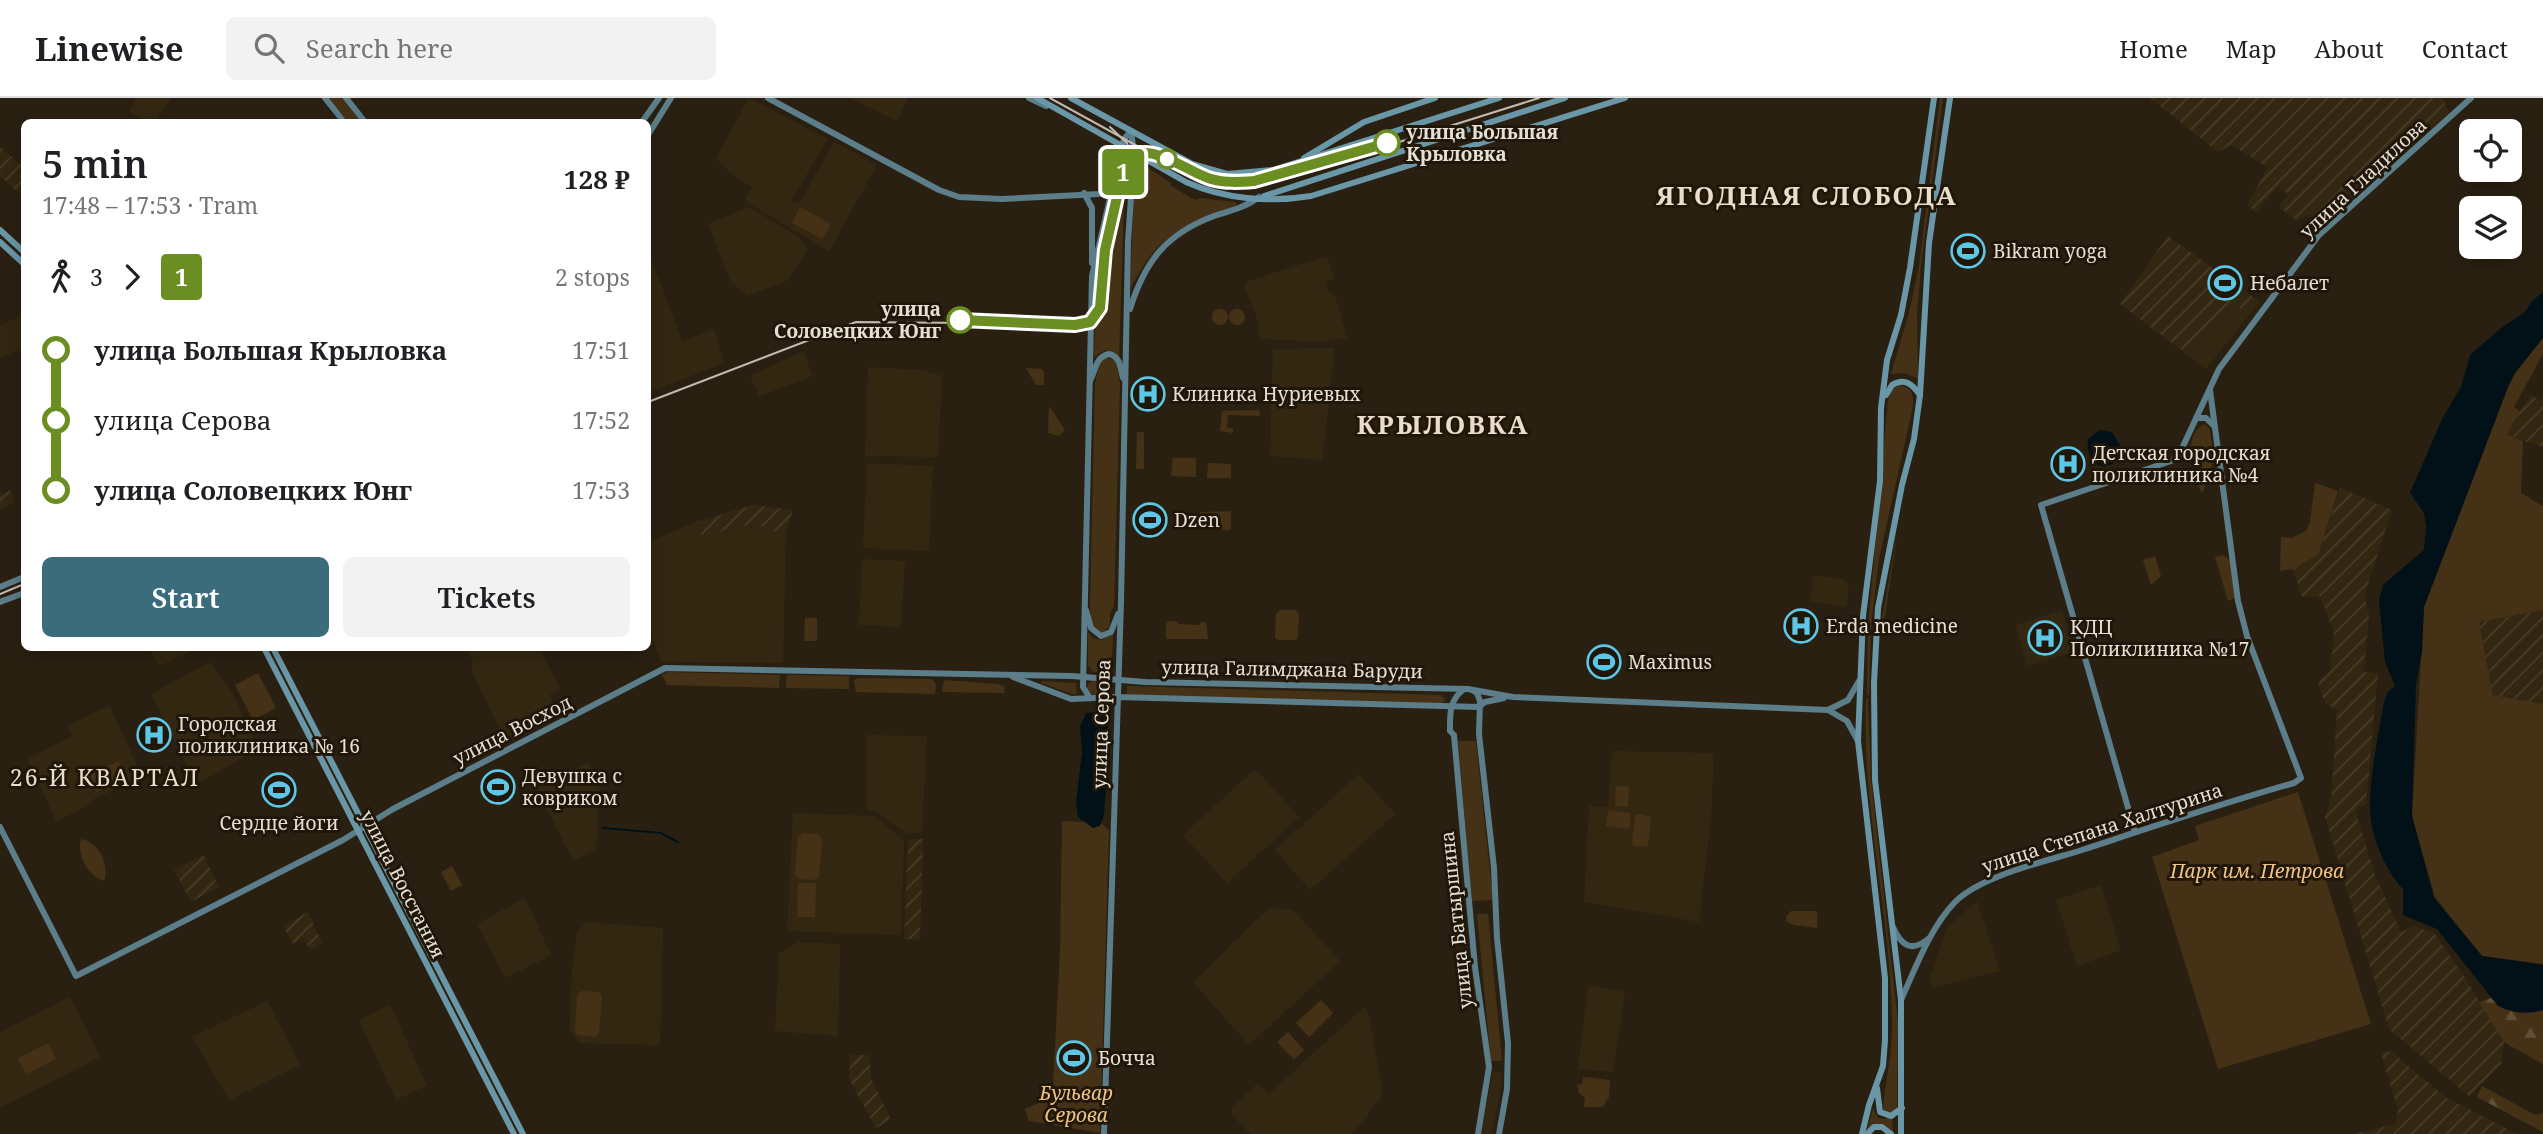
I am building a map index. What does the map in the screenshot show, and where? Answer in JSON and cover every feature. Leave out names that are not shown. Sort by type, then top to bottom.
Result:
[{"type":"main road","points":[[1037,98],[1205,191],[1225,196],[1289,199],[1311,196],[1625,98]]},
{"type":"main road","points":[[1071,98],[1192,164],[1227,174],[1252,173],[1296,163],[1499,98]]},
{"type":"main road","points":[[1296,163],[1364,122],[1435,98]]},
{"type":"main road","points":[[1259,197],[1565,98]]},
{"type":"main road","points":[[1864,1134],[1868,1105],[1883,1066],[1885,978],[1858,741],[1863,616],[1880,481],[1881,408],[1887,360],[1901,315],[1910,268],[1934,98]]},
{"type":"main road","points":[[1901,1134],[1901,1000],[1875,780],[1875,652],[1878,608],[1902,485],[1914,439],[1920,395],[1929,243],[1950,98]]},
{"type":"main road","points":[[0,230],[21,249]]},
{"type":"main road","points":[[0,242],[21,261]]},
{"type":"main road","points":[[1881,408],[1888,389],[1897,382],[1911,384],[1920,395]]},
{"type":"main road","name":"улица Восстания","points":[[266,651],[523,1134]]},
{"type":"main road","name":"улица Восстания","points":[[274,651],[514,1134]]},
{"type":"main road","points":[[1877,1086],[1880,1112],[1891,1116],[1902,1108]]},
{"type":"main road","points":[[1864,1134],[1874,1127],[1882,1127],[1891,1134]]},
{"type":"street","points":[[324,98],[342,119]]},
{"type":"street","points":[[346,98],[363,119]]},
{"type":"street","points":[[644,119],[659,98]]},
{"type":"street","points":[[651,130],[671,98]]},
{"type":"street","points":[[768,98],[939,190],[958,197],[1002,199],[1099,194],[1115,179]]},
{"type":"street","points":[[1029,98],[1067,116]]},
{"type":"street","name":"улица Гладилова","points":[[2135,832],[2041,505],[2172,461],[2182,451],[2219,369],[2319,235],[2471,98]]},
{"type":"street","name":"улица Серова","points":[[1092,276],[1122,146],[1131,131]]},
{"type":"street","name":"улица Серова","points":[[1104,1134],[1121,602],[1133,153],[1131,131]]},
{"type":"street","name":"улица Серова","points":[[1084,194],[1092,208],[1083,601],[1083,687],[1090,698]]},
{"type":"street","points":[[1127,317],[1142,275],[1164,246],[1188,228],[1248,205],[1259,197]]},
{"type":"street","points":[[1088,386],[1097,362],[1109,354],[1119,361],[1125,387]]},
{"type":"street","points":[[2210,388],[2215,428]]},
{"type":"street","points":[[2196,418],[2210,420],[2215,428]]},
{"type":"street","name":"улица Степана Халтурина","points":[[1901,1000],[1932,936],[1954,903],[1977,886],[2135,832],[2294,783],[2301,778],[2247,636],[2238,601],[2215,428]]},
{"type":"street","points":[[0,587],[21,579]]},
{"type":"street","points":[[0,602],[21,594]]},
{"type":"street","points":[[1083,601],[1091,628],[1101,636],[1113,629],[1121,602]]},
{"type":"street","name":"улица Восход","points":[[0,827],[76,976],[343,840],[361,828],[665,668],[1001,674],[1118,679]]},
{"type":"street","name":"улица Восход","points":[[1001,674],[1044,687],[1071,699],[1117,698]]},
{"type":"street","name":"улица Галимджана Баруди","points":[[1118,679],[1468,689],[1514,697]]},
{"type":"street","points":[[1828,710],[1848,700],[1859,681]]},
{"type":"street","points":[[1452,705],[1456,697],[1468,689],[1479,696],[1479,707],[1496,699],[1514,697],[1828,710],[1847,721],[1858,741]]},
{"type":"street","name":"улица Галимджана Баруди","points":[[1117,698],[1479,707]]},
{"type":"street","name":"улица Батыршина","points":[[1452,705],[1450,731],[1454,736],[1475,967],[1489,1067],[1478,1134]]},
{"type":"street","name":"улица Батыршина","points":[[1479,707],[1479,734],[1494,868],[1497,938],[1508,1043],[1507,1089],[1499,1134]]},
{"type":"street","points":[[1892,924],[1907,947],[1922,945],[1932,936]]},
{"type":"shaded area","points":[[137,98],[171,98],[157,119],[141,119],[129,111]]},
{"type":"shaded area","points":[[749,98],[828,139],[791,201],[799,204],[834,142],[877,165],[829,251],[748,203],[745,199],[752,188],[722,166],[716,158]]},
{"type":"shaded area","points":[[850,98],[908,98],[897,121]]},
{"type":"shaded area","points":[[2150,98],[2443,98],[2449,113],[2322,225],[2310,214],[2297,221],[2279,207],[2288,194],[2278,187],[2256,212],[2247,205],[2268,167],[2231,145],[2218,152]]},
{"type":"shaded area","points":[[0,147],[21,164],[21,195],[0,176]]},
{"type":"shaded area","points":[[749,207],[799,237],[808,249],[788,280],[748,296],[731,282],[708,224]]},
{"type":"shaded area","points":[[2168,236],[2260,302],[2249,315],[2233,303],[2212,331],[2208,329],[2188,355],[2120,304]]},
{"type":"shaded area","points":[[1327,256],[1334,279],[1325,282],[1329,292],[1335,295],[1347,338],[1325,342],[1259,339],[1258,321],[1245,288],[1246,282]]},
{"type":"shaded area","points":[[651,258],[682,341],[714,329],[724,363],[651,392]]},
{"type":"shaded area","points":[[2543,292],[2543,338],[2515,373],[2508,387],[2424,607],[2422,652],[2416,685],[2412,816],[2434,898],[2482,956],[2543,965],[2543,1010],[2525,1013],[2498,1006],[2437,929],[2403,915],[2403,889],[2390,871],[2375,838],[2370,815],[2370,792],[2384,701],[2395,686],[2385,662],[2379,600],[2383,585],[2424,550],[2424,513],[2410,493],[2442,419],[2461,387],[2470,355],[2501,328],[2525,312],[2532,301]]},
{"type":"shaded area","points":[[2233,303],[2249,315],[2206,369],[2188,355],[2208,329],[2212,331]]},
{"type":"shaded area","points":[[21,316],[21,349],[0,358],[0,326]]},
{"type":"shaded area","points":[[1335,348],[1322,460],[1270,456],[1273,349]]},
{"type":"shaded area","points":[[803,351],[813,376],[759,396],[750,376]]},
{"type":"shaded area","points":[[868,367],[921,370],[942,376],[938,457],[865,456]]},
{"type":"shaded area","points":[[2531,395],[2541,401],[2543,398],[2543,447],[2507,435]]},
{"type":"shaded area","points":[[2099,430],[2112,432],[2121,447],[2119,458],[2107,466],[2096,464],[2089,454],[2088,439]]},
{"type":"shaded area","points":[[867,463],[933,466],[929,551],[863,548]]},
{"type":"shaded area","points":[[2340,488],[2392,510],[2364,596],[2369,613],[2364,672],[2378,673],[2366,804],[2355,810],[2375,875],[2401,932],[2414,926],[2434,933],[2504,1042],[2501,1064],[2469,1096],[2389,1029],[2325,817],[2331,800],[2337,710],[2325,703],[2318,682],[2330,671],[2334,632],[2320,596],[2302,597],[2293,569],[2318,555]]},
{"type":"shaded area","points":[[0,489],[2,494],[11,490],[15,502],[0,509]]},
{"type":"shaded area","points":[[753,505],[793,510],[786,532],[771,531],[757,523],[702,536],[696,522]]},
{"type":"shaded area","points":[[696,522],[702,536],[758,523],[771,531],[786,532],[783,663],[661,662],[651,634],[651,541]]},
{"type":"shaded area","points":[[862,559],[905,561],[901,627],[859,625]]},
{"type":"shaded area","points":[[1813,575],[1843,579],[1849,586],[1846,607],[1810,601]]},
{"type":"shaded area","name":"КДЦ Поликлиника №17","points":[[2062,610],[2074,652],[2027,666],[2016,625]]},
{"type":"shaded area","points":[[2543,610],[2543,704],[2493,695],[2479,622]]},
{"type":"shaded area","points":[[151,651],[191,651],[160,666]]},
{"type":"shaded area","points":[[468,651],[541,651],[560,689],[550,694],[557,713],[505,740],[471,670],[473,661]]},
{"type":"shaded area","points":[[210,662],[232,692],[251,731],[256,750],[197,784],[151,694]]},
{"type":"shaded area","points":[[109,705],[142,776],[56,821],[28,759],[72,736],[68,726]]},
{"type":"shaded area","points":[[1095,712],[1106,721],[1109,744],[1104,815],[1100,826],[1093,828],[1078,817],[1076,802],[1082,752],[1080,727],[1086,713]]},
{"type":"shaded area","points":[[866,735],[927,736],[922,832],[907,834],[875,811],[866,810]]},
{"type":"shaded area","points":[[1612,751],[1714,753],[1711,816],[1699,922],[1584,902],[1589,806],[1608,807]]},
{"type":"shaded area","points":[[588,762],[600,784],[596,849],[573,861],[537,789]]},
{"type":"shaded area","points":[[1255,769],[1299,817],[1227,883],[1183,835]]},
{"type":"shaded area","points":[[1359,774],[1395,814],[1310,890],[1275,850]]},
{"type":"shaded area","points":[[793,813],[875,816],[904,841],[901,935],[787,931]]},
{"type":"shaded area","points":[[908,839],[923,839],[920,940],[904,939]]},
{"type":"shaded area","points":[[203,855],[219,887],[191,902],[174,870]]},
{"type":"shaded area","points":[[2101,885],[2121,950],[2077,966],[2056,900]]},
{"type":"shaded area","points":[[525,898],[551,955],[505,978],[477,924]]},
{"type":"shaded area","points":[[1977,901],[2000,971],[1935,987],[1929,981],[1947,928]]},
{"type":"shaded area","points":[[1269,908],[1293,910],[1340,961],[1249,1045],[1193,982]]},
{"type":"shaded area","points":[[308,912],[322,943],[310,950],[303,938],[293,944],[283,926]]},
{"type":"shaded area","points":[[587,922],[663,928],[660,1045],[579,1043],[570,1029],[572,968],[577,932]]},
{"type":"shaded area","points":[[798,942],[840,944],[838,1036],[775,1031],[779,953]]},
{"type":"shaded area","points":[[1588,985],[1625,992],[1613,1072],[1578,1069]]},
{"type":"shaded area","points":[[70,997],[100,1057],[0,1108],[0,1032]]},
{"type":"shaded area","points":[[267,1001],[300,1065],[229,1100],[192,1037]]},
{"type":"shaded area","points":[[390,1005],[427,1085],[396,1100],[359,1020]]},
{"type":"shaded area","points":[[1364,1007],[1369,1014],[1383,1095],[1351,1134],[1251,1134],[1232,1115],[1232,1108],[1258,1083],[1269,1094]]},
{"type":"shaded area","points":[[2391,1051],[2445,1097],[2517,1134],[2353,1134],[2395,1124],[2398,1111],[2381,1053]]},
{"type":"shaded area","points":[[850,1055],[869,1055],[871,1078],[891,1120],[876,1128],[849,1079]]},
{"type":"shaded area","points":[[1493,1071],[1503,1073],[1492,1134],[1481,1134]]},
{"type":"green space","points":[[328,98],[342,98],[359,119],[346,119]]},
{"type":"green space","points":[[1940,98],[1943,98],[1917,315],[1918,379],[1905,373],[1891,374],[1909,313],[1919,266]]},
{"type":"green space","points":[[1142,164],[1195,200],[1200,198],[1235,202],[1237,205],[1186,227],[1162,243],[1141,269],[1130,289],[1135,167]]},
{"type":"green space","points":[[1121,171],[1125,172],[1119,358],[1105,350],[1094,357],[1098,264]]},
{"type":"green space","points":[[800,207],[831,224],[822,239],[792,223]]},
{"type":"green space","points":[[1220,309],[1228,317],[1220,325],[1212,317]]},
{"type":"green space","points":[[1237,309],[1245,317],[1237,325],[1229,317]]},
{"type":"green space","points":[[2543,338],[2543,354],[2514,407],[2519,411],[2507,435],[2523,441],[2521,493],[2543,506],[2543,610],[2479,622],[2493,695],[2543,704],[2543,964],[2482,956],[2435,897],[2412,816],[2424,607],[2508,387],[2515,373]]},
{"type":"green space","points":[[1107,358],[1116,361],[1120,383],[1114,607],[1110,613],[1110,626],[1102,633],[1092,626],[1090,608],[1095,383],[1100,362]]},
{"type":"green space","points":[[1026,368],[1042,369],[1044,385],[1036,385]]},
{"type":"green space","points":[[1897,385],[1911,391],[1913,406],[1879,559],[1867,695],[1868,626],[1888,400],[1891,390]]},
{"type":"green space","points":[[1049,406],[1065,430],[1059,436],[1048,433]]},
{"type":"green space","points":[[1259,410],[1260,416],[1228,415],[1227,428],[1233,428],[1233,433],[1220,431],[1222,411]]},
{"type":"green space","points":[[2204,424],[2210,429],[2214,460],[2201,492],[2191,447],[2197,430]]},
{"type":"green space","points":[[1137,432],[1144,432],[1144,469],[1136,469]]},
{"type":"green space","points":[[1173,458],[1196,458],[1196,477],[1171,476]]},
{"type":"green space","points":[[1208,463],[1231,464],[1231,478],[1207,478]]},
{"type":"green space","points":[[2315,483],[2338,491],[2318,555],[2293,569],[2280,571],[2281,537],[2291,538],[2306,531],[2310,522]]},
{"type":"green space","points":[[1231,511],[1231,530],[1199,529],[1200,512]]},
{"type":"green space","points":[[1898,528],[1885,616],[1882,619]]},
{"type":"green space","points":[[2222,555],[2230,562],[2235,598],[2228,601],[2215,557]]},
{"type":"green space","points":[[2155,556],[2161,576],[2151,585],[2143,560]]},
{"type":"green space","points":[[1280,610],[1295,610],[1299,613],[1296,640],[1275,638],[1276,614]]},
{"type":"green space","points":[[805,618],[817,618],[817,641],[804,641]]},
{"type":"green space","points":[[1168,621],[1200,625],[1200,622],[1206,622],[1208,639],[1166,639]]},
{"type":"green space","points":[[1088,632],[1093,638],[1102,640],[1113,632],[1112,666],[1108,671],[1094,672],[1088,666]]},
{"type":"green space","points":[[667,672],[780,675],[779,688],[667,685],[662,675]]},
{"type":"green space","points":[[258,673],[276,708],[253,720],[235,685]]},
{"type":"green space","points":[[787,675],[849,676],[849,689],[786,688]]},
{"type":"green space","points":[[857,678],[932,679],[936,684],[935,694],[856,692],[854,681]]},
{"type":"green space","points":[[944,680],[998,684],[1005,686],[1004,693],[942,692]]},
{"type":"green space","points":[[1041,681],[1076,683],[1077,692],[1075,695]]},
{"type":"green space","points":[[1092,681],[1107,684],[1112,690],[1110,695],[1090,692],[1087,685]]},
{"type":"green space","points":[[1127,686],[1441,695],[1445,700],[1441,704],[1127,695]]},
{"type":"green space","points":[[1866,698],[1871,779],[1898,1024],[1897,1107],[1892,1114],[1885,1112],[1883,1106],[1892,1037],[1891,986],[1868,781]]},
{"type":"green space","points":[[1458,741],[1476,741],[1493,900],[1472,901]]},
{"type":"green space","points":[[118,761],[126,777],[96,792],[88,776]]},
{"type":"green space","points":[[1616,786],[1629,787],[1628,807],[1615,806]]},
{"type":"green space","name":"Парк им. Петрова","points":[[2298,792],[2371,1024],[2218,1069],[2152,857],[2199,840],[2195,826]]},
{"type":"green space","points":[[1608,810],[1631,813],[1629,829],[1606,826]]},
{"type":"green space","points":[[1638,814],[1651,817],[1648,845],[1645,847],[1634,846],[1632,842],[1635,816]]},
{"type":"green space","name":"Бульвар Серова","points":[[1062,821],[1101,823],[1109,830],[1100,1133],[1029,1121],[1025,1109],[1051,1097],[1053,1084],[1060,952]]},
{"type":"green space","points":[[803,833],[818,834],[822,839],[819,876],[814,880],[799,879],[795,874],[798,837]]},
{"type":"green space","points":[[81,839],[93,845],[102,855],[104,881],[89,870],[82,859]]},
{"type":"green space","points":[[452,866],[462,885],[451,891],[441,872]]},
{"type":"green space","points":[[798,883],[816,883],[815,917],[797,917]]},
{"type":"green space","points":[[1791,911],[1817,911],[1817,928],[1794,925],[1786,921]]},
{"type":"green space","points":[[1477,914],[1488,914],[1502,1061],[1491,1061]]},
{"type":"green space","points":[[581,991],[598,992],[602,996],[599,1034],[596,1037],[577,1035],[575,1031],[577,996]]},
{"type":"green space","points":[[2491,998],[2515,1011],[2543,1010],[2543,1064],[2504,1042],[2479,1002]]},
{"type":"green space","points":[[1321,1000],[1333,1013],[1309,1037],[1296,1023]]},
{"type":"green space","points":[[1288,1032],[1304,1050],[1294,1060],[1277,1042]]},
{"type":"green space","points":[[48,1043],[56,1059],[26,1074],[18,1058]]},
{"type":"green space","points":[[1583,1077],[1610,1080],[1609,1097],[1603,1107],[1584,1107],[1585,1098],[1579,1093],[1577,1085],[1582,1084]]},
{"type":"green space","points":[[2482,1086],[2535,1115],[2543,1113],[2543,1132],[2477,1097]]},
{"type":"green space","points":[[1873,1108],[1878,1118],[1884,1119],[1892,1114],[1893,1133],[1882,1124],[1867,1130]]},
{"type":"waterway","points":[[603,828],[661,833],[678,842]]},
{"type":"tram line","points":[[1050,98],[1199,180],[1238,187],[1278,180],[1539,98]]},
{"type":"tram line","points":[[651,401],[856,322],[1067,327],[1090,325],[1101,309],[1105,262],[1130,151],[1127,143],[1110,127]]},
{"type":"tram line","name":"1","points":[[960,320],[1075,325],[1090,322],[1101,304],[1105,250],[1124,166],[1136,154],[1153,153],[1201,176],[1238,182],[1254,181],[1387,143]]},
{"type":"tram line","points":[[0,594],[21,585]]},
{"type":"place","name":"улица Большая Крыловка","points":[[1387,143]]},
{"type":"place","name":"Bikram yoga","points":[[1968,251]]},
{"type":"place","name":"Небалет","points":[[2225,283]]},
{"type":"place","name":"улица Соловецких Юнг","points":[[960,320]]},
{"type":"place","name":"Клиника Нуриевых","points":[[1148,394]]},
{"type":"place","name":"Детская городская поликлиника №4","points":[[2068,464]]},
{"type":"place","name":"Dzen","points":[[1150,520]]},
{"type":"place","name":"Erda medicine","points":[[1801,626]]},
{"type":"place","name":"КДЦ Поликлиника №17","points":[[2045,638]]},
{"type":"place","name":"Maximus","points":[[1604,662]]},
{"type":"place","name":"Городская поликлиника № 16","points":[[154,735]]},
{"type":"place","name":"Девушка с ковриком","points":[[498,787]]},
{"type":"place","name":"Сердце йоги","points":[[279,790]]},
{"type":"place","name":"Бочча","points":[[1074,1058]]},
{"type":"district","name":"ЯГОДНАЯ СЛОБОДА","points":[[1807,196]]},
{"type":"district","name":"КРЫЛОВКА","points":[[1443,425]]},
{"type":"district","name":"26-Й КВАРТАЛ","points":[[105,778]]}]
